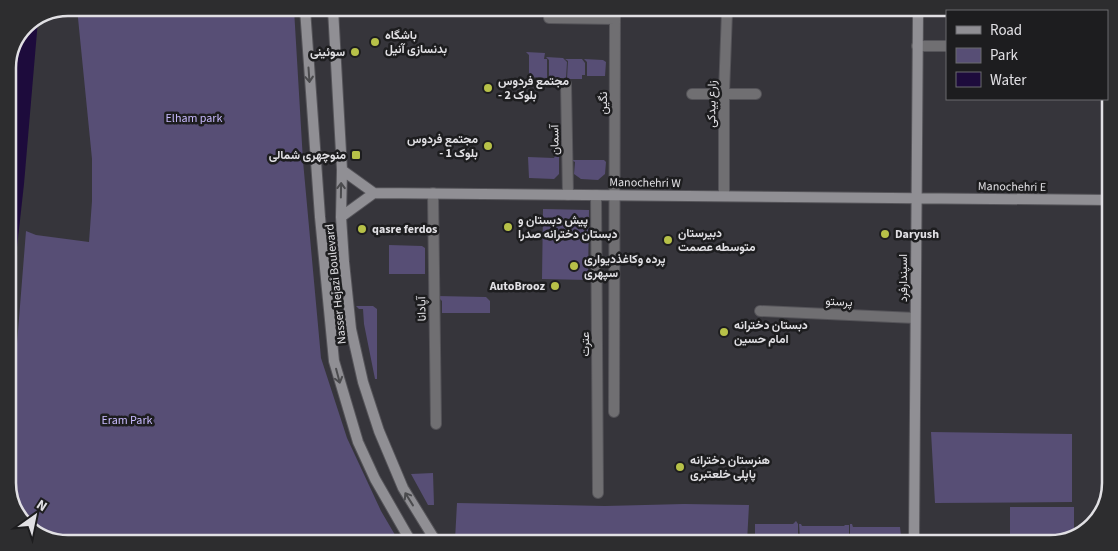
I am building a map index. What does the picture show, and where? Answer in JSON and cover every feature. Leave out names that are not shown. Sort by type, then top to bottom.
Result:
[{"type":"street","name":"Nasser Hejazi Boulevard","points":[[306,16],[320,217],[334,361],[358,442],[375,478],[407,535]]},
{"type":"street","name":"Nasser Hejazi Boulevard","points":[[333,16],[342,170],[341,217],[351,329],[370,407],[403,488],[432,535]]},
{"type":"street","points":[[549,18],[593,16]]},
{"type":"street","name":"نگین","points":[[614,412],[615,16]]},
{"type":"street","name":"زارع بیدکی","points":[[724,196],[724,93],[727,16]]},
{"type":"street","name":"اسپندارفرد","points":[[914,535],[918,16]]},
{"type":"street","points":[[917,46],[946,46]]},
{"type":"street","name":"آسمان","points":[[566,84],[568,195]]},
{"type":"street","points":[[692,94],[756,94]]},
{"type":"street","points":[[341,217],[374,193],[342,170]]},
{"type":"street","name":"Manochehri W","points":[[374,193],[916,198]]},
{"type":"street","name":"آپادانا","points":[[432,193],[436,424]]},
{"type":"street","name":"عترت","points":[[596,195],[598,493]]},
{"type":"street","name":"Manochehri E","points":[[916,198],[1102,200]]},
{"type":"street","name":"پرستو","points":[[760,311],[915,318]]},
{"type":"green space","points":[[78,16],[294,16],[303,161],[321,358],[347,438],[381,511],[395,535],[68,535],[51,532],[39,526],[29,517],[19,500],[16,486],[16,356],[26,231],[36,235],[89,242],[92,201],[92,159]]},
{"type":"green space","points":[[526,52],[545,53],[544,59],[547,59],[547,78],[529,77],[529,55]]},
{"type":"green space","points":[[546,57],[563,58],[567,62],[566,78],[549,78],[549,60]]},
{"type":"green space","points":[[565,59],[582,59],[585,63],[585,75],[582,75],[582,79],[567,79],[568,61]]},
{"type":"green space","points":[[584,59],[603,60],[606,62],[605,76],[587,76],[587,62]]},
{"type":"green space","points":[[556,154],[559,157],[559,174],[554,179],[529,178],[528,157],[554,158]]},
{"type":"green space","points":[[571,160],[604,160],[606,162],[605,174],[598,180],[581,179],[574,174],[575,162]]},
{"type":"green space","points":[[543,209],[589,210],[588,280],[542,279]]},
{"type":"green space","points":[[389,245],[422,246],[425,248],[425,274],[389,274]]},
{"type":"green space","points":[[437,296],[486,297],[490,301],[490,313],[442,313],[442,301]]},
{"type":"green space","points":[[356,306],[373,306],[377,309],[377,379],[375,379],[364,324],[363,309],[359,309]]},
{"type":"green space","points":[[931,432],[1072,434],[1072,502],[935,503]]},
{"type":"green space","points":[[433,473],[434,505],[428,505],[411,474]]},
{"type":"green space","points":[[457,503],[605,506],[749,505],[747,535],[455,535]]},
{"type":"green space","points":[[1010,507],[1074,507],[1074,529],[1070,531],[1050,535],[1010,535]]},
{"type":"green space","points":[[796,521],[798,524],[798,535],[755,535],[755,524],[793,524]]},
{"type":"green space","points":[[799,524],[802,526],[849,525],[849,535],[800,535]]},
{"type":"green space","points":[[850,524],[852,524],[853,527],[900,527],[901,535],[850,535]]},
{"type":"water","points":[[37,26],[16,256],[16,65],[22,45]]},
{"type":"place","name":"باشگاه بدنسازی آنیل","points":[[375,42]]},
{"type":"place","name":"سوئینی","points":[[355,52]]},
{"type":"place","name":"مجتمع فردوس - بلوک 2","points":[[488,88]]},
{"type":"place","name":"مجتمع فردوس - بلوک 1","points":[[488,146]]},
{"type":"place","name":"منوچهری شمالی","points":[[356,155]]},
{"type":"place","name":"پیش دبستان و دبستان دخترانه صدرا","points":[[508,227]]},
{"type":"place","name":"qasre ferdos","points":[[362,229]]},
{"type":"place","name":"Daryush","points":[[885,234]]},
{"type":"place","name":"دبیرستان متوسطه عصمت","points":[[668,240]]},
{"type":"place","name":"پرده وکاغذدیواری سپهری","points":[[574,266]]},
{"type":"place","name":"AutoBrooz","points":[[555,286]]},
{"type":"place","name":"دبستان دخترانه امام حسین","points":[[724,332]]},
{"type":"place","name":"هنرستان دخترانه پاپلی خلعتبری","points":[[680,467]]},
{"type":"park label","name":"Elham park","points":[[194,118]]},
{"type":"park label","name":"Eram Park","points":[[127,420]]}]
